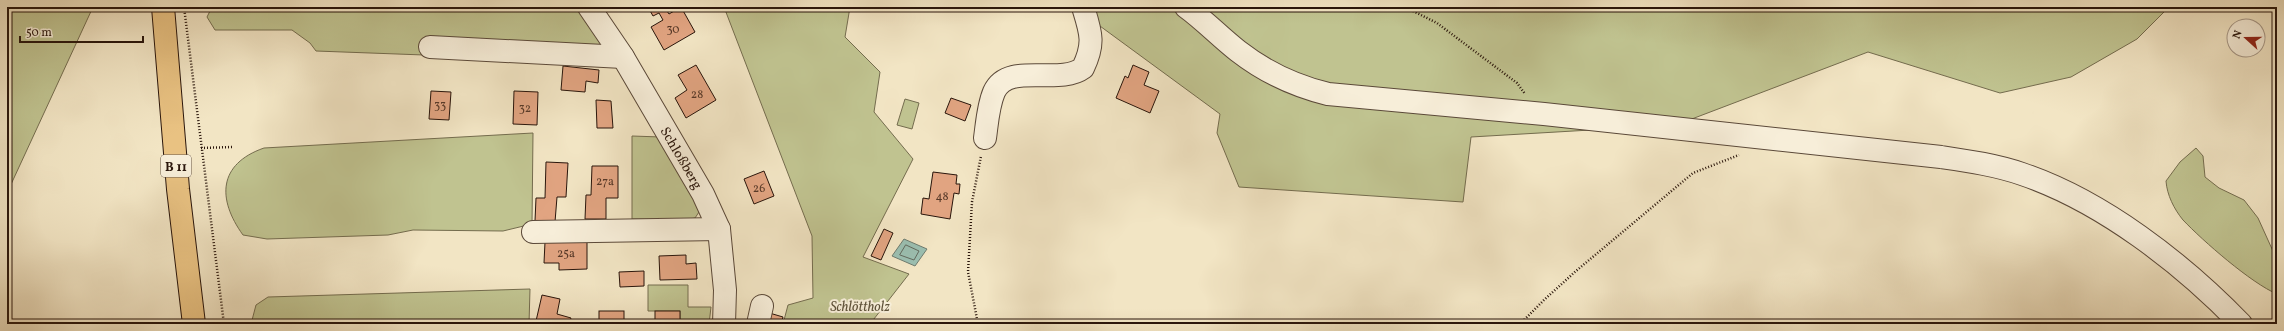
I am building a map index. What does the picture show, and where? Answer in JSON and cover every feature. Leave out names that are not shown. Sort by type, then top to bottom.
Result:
[{"type":"main road","name":"B 11","points":[[163,7],[178,188],[194,324]]},
{"type":"street","name":"Schloßberg","points":[[589,7],[623,57],[703,194],[719,229],[725,290],[724,324]]},
{"type":"street","points":[[984,138],[994,93],[998,85],[1008,79],[1024,75],[1067,76],[1082,68],[1091,47],[1092,35],[1083,7]]},
{"type":"street","points":[[1186,7],[1238,51],[1279,77],[1304,88],[1364,99],[1530,113],[1941,157],[1986,164],[2020,173],[2078,198],[2142,238],[2241,324]]},
{"type":"street","points":[[430,47],[623,57]]},
{"type":"street","points":[[533,232],[719,229]]},
{"type":"path","points":[[184,7],[224,324]]},
{"type":"path","points":[[1405,7],[1437,23],[1517,83],[1527,97],[1530,113]]},
{"type":"path","points":[[978,324],[968,272],[969,241],[972,202],[984,138]]},
{"type":"path","points":[[201,148],[232,147]]},
{"type":"path","points":[[1520,324],[1560,285],[1693,173],[1742,154]]},
{"type":"green space","points":[[7,7],[93,7],[7,193]]},
{"type":"green space","points":[[212,7],[581,7],[608,49],[424,55],[316,51],[310,43],[292,30],[215,30],[207,17]]},
{"type":"green space","name":"Schlöttholz","points":[[724,7],[850,7],[845,37],[880,72],[874,112],[913,159],[863,257],[909,274],[870,324],[783,324],[788,305],[813,298],[812,236]]},
{"type":"green space","points":[[1074,7],[2169,7],[2137,39],[2071,77],[2000,93],[1868,52],[1676,125],[1471,137],[1463,202],[1239,187],[1217,133],[1220,114]]},
{"type":"green space","points":[[905,99],[919,103],[912,129],[897,125]]},
{"type":"green space","points":[[533,133],[532,224],[503,231],[413,230],[388,235],[267,239],[243,235],[235,222],[226,196],[226,184],[230,173],[238,163],[249,155],[264,148]]},
{"type":"green space","points":[[632,136],[661,137],[699,207],[699,212],[695,218],[687,220],[632,219]]},
{"type":"green space","points":[[2196,148],[2203,156],[2205,177],[2219,188],[2244,200],[2258,218],[2277,260],[2277,294],[2254,281],[2215,250],[2183,220],[2174,207],[2169,197],[2166,181],[2180,162]]},
{"type":"green space","points":[[648,285],[688,285],[688,307],[711,307],[709,324],[680,324],[680,311],[648,311]]},
{"type":"green space","points":[[530,289],[529,324],[251,324],[256,305],[268,297]]},
{"type":"water","points":[[904,239],[927,249],[915,266],[892,256]]},
{"type":"building","points":[[648,7],[674,7],[667,11],[669,14],[681,7],[695,32],[664,50],[651,27],[663,20],[659,13],[653,16]]},
{"type":"building","points":[[696,65],[716,100],[686,118],[675,98],[687,90],[678,75]]},
{"type":"building","points":[[1133,65],[1149,72],[1144,85],[1159,91],[1150,113],[1116,98],[1125,76],[1128,78]]},
{"type":"building","points":[[563,66],[599,70],[598,83],[586,81],[585,92],[561,90]]},
{"type":"building","points":[[431,91],[451,92],[449,120],[429,119]]},
{"type":"building","points":[[514,91],[538,92],[537,125],[513,124]]},
{"type":"building","points":[[951,98],[971,105],[965,121],[945,113]]},
{"type":"building","points":[[596,100],[611,101],[613,128],[597,128]]},
{"type":"building","points":[[546,162],[568,163],[566,197],[557,197],[555,222],[535,221],[536,198],[545,198]]},
{"type":"building","points":[[592,166],[618,166],[618,198],[606,198],[606,219],[585,219],[586,195],[591,195]]},
{"type":"building","points":[[764,171],[774,196],[754,204],[744,179]]},
{"type":"building","points":[[933,172],[957,175],[956,184],[960,184],[959,194],[954,193],[950,219],[921,214],[923,198],[929,199]]},
{"type":"building","points":[[884,229],[893,233],[881,260],[871,256]]},
{"type":"building","points":[[545,242],[587,242],[587,269],[559,270],[559,263],[544,263]]},
{"type":"building","points":[[686,255],[686,264],[696,263],[697,279],[660,280],[659,256]]},
{"type":"building","points":[[644,271],[644,286],[620,287],[619,272]]},
{"type":"building","points":[[542,295],[560,299],[557,314],[571,318],[569,324],[541,324],[536,321]]},
{"type":"building","points":[[599,311],[624,311],[624,324],[599,324]]},
{"type":"building","points":[[655,311],[680,311],[680,324],[655,324]]},
{"type":"building","points":[[766,312],[783,317],[781,324],[762,324]]}]
